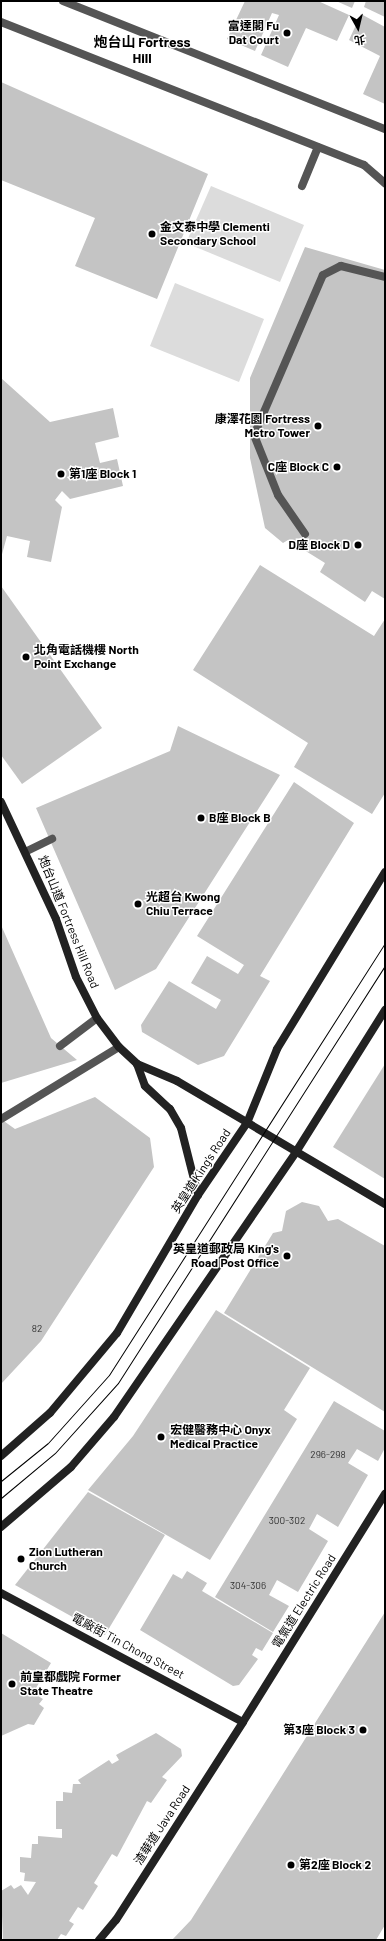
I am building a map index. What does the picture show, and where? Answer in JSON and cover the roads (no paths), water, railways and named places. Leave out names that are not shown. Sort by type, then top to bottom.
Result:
[{"type":"street","name":"炮台山道 Fortress Hill Road","points":[[1,802],[27,852],[56,919],[76,977],[97,1018],[119,1047],[137,1064],[166,1075],[385,1204]]},
{"type":"street","name":"英皇道 King's Road","points":[[1,1456],[50,1414],[117,1333],[198,1195],[247,1123],[277,1049],[385,872]]},
{"type":"street","points":[[1,1527],[71,1466],[114,1417],[296,1152],[385,1010]]},
{"type":"street","name":"炮台山道 Fortress Hill Road","points":[[137,1064],[145,1086],[170,1109],[181,1128],[198,1195]]},
{"type":"street","name":"電氣道 Electric Road","points":[[243,1722],[385,1494]]},
{"type":"street","name":"電廠街 Tin Chong Street","points":[[1,1593],[243,1722]]},
{"type":"street","name":"渣華道 Java Road","points":[[98,1940],[116,1920],[243,1722]]},
{"type":"lane","points":[[63,1],[385,129]]},
{"type":"lane","points":[[1,22],[364,165],[385,183]]},
{"type":"lane","points":[[302,186],[318,147]]},
{"type":"lane","points":[[305,534],[278,495],[254,435],[323,275],[341,266],[385,277]]},
{"type":"lane","points":[[27,852],[52,839]]},
{"type":"lane","points":[[60,1046],[97,1018]]},
{"type":"lane","points":[[1,1119],[119,1047]]},
{"type":"tram line","points":[[1,1481],[48,1443],[109,1375],[385,943]]},
{"type":"tram line","points":[[1,1498],[55,1453],[118,1383],[385,965]]},
{"type":"place","name":"富達閣 Fu Dat Court","points":[[287,33]]},
{"type":"place","name":"金文泰中學 Clementi Secondary School","points":[[152,234]]},
{"type":"place","name":"康澤花園 Fortress Metro Tower","points":[[318,426]]},
{"type":"place","name":"C座 Block C","points":[[337,467]]},
{"type":"place","name":"第1座 Block 1","points":[[61,474]]},
{"type":"place","name":"D座 Block D","points":[[358,545]]},
{"type":"place","name":"北角電話機樓 North Point Exchange","points":[[26,657]]},
{"type":"place","name":"B座 Block B","points":[[201,818]]},
{"type":"place","name":"光超台 Kwong Chiu Terrace","points":[[138,904]]},
{"type":"place","name":"英皇道郵政局 King's Road Post Office","points":[[287,1256]]},
{"type":"place","name":"宏健醫務中心 Onyx Medical Practice","points":[[161,1437]]},
{"type":"place","name":"Zion Lutheran Church","points":[[21,1559]]},
{"type":"place","name":"前皇都戲院 Former State Theatre","points":[[12,1684]]},
{"type":"place","name":"第3座 Block 3","points":[[363,1730]]},
{"type":"place","name":"第2座 Block 2","points":[[291,1865]]},
{"type":"district","name":"炮台山 Fortress Hill","points":[[142,50]]}]
